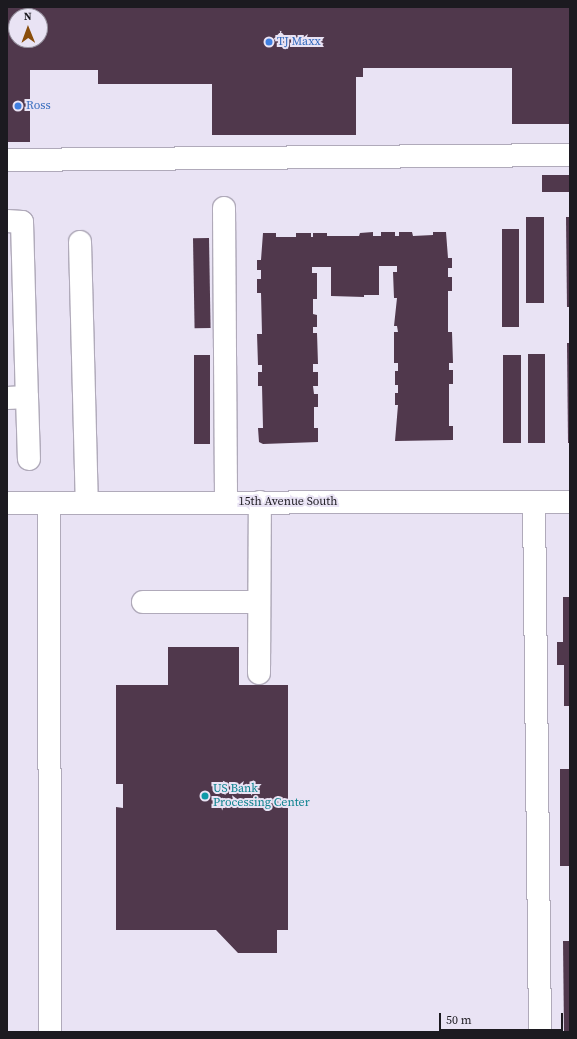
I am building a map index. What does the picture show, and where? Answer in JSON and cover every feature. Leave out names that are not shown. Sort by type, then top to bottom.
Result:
[{"type":"street","points":[[7,160],[570,155]]},
{"type":"street","points":[[224,208],[226,502]]},
{"type":"street","points":[[7,221],[22,222],[17,397],[29,459]]},
{"type":"street","points":[[80,242],[87,502]]},
{"type":"street","points":[[259,673],[260,502]]},
{"type":"street","points":[[534,502],[540,1032]]},
{"type":"street","name":"15th Avenue South","points":[[7,503],[570,502]]},
{"type":"street","points":[[49,503],[50,1032]]},
{"type":"street","points":[[144,602],[259,602]]},
{"type":"building","points":[[7,7],[570,7],[570,124],[512,124],[512,68],[363,68],[363,77],[356,77],[356,135],[212,135],[212,84],[98,84],[98,70],[30,70],[30,142],[7,142]]},
{"type":"building","points":[[542,175],[570,175],[570,192],[542,192]]},
{"type":"building","points":[[526,217],[544,217],[544,303],[526,303]]},
{"type":"building","points":[[566,217],[570,217],[570,307],[567,307]]},
{"type":"building","points":[[502,229],[519,229],[519,327],[502,327]]},
{"type":"building","points":[[373,232],[373,236],[381,236],[381,232],[395,232],[395,236],[399,236],[399,232],[412,232],[413,236],[433,235],[433,232],[446,232],[448,258],[452,258],[452,268],[448,268],[448,277],[452,277],[452,291],[448,291],[448,332],[452,332],[453,363],[449,363],[449,370],[453,370],[453,384],[449,384],[449,426],[453,426],[453,440],[395,441],[398,405],[395,405],[395,393],[398,393],[398,385],[395,385],[395,371],[398,371],[398,363],[394,363],[394,332],[398,332],[397,326],[394,326],[397,298],[394,298],[393,272],[397,272],[397,266],[379,266],[379,295],[364,295],[364,297],[331,296],[331,267],[312,267],[312,273],[317,273],[317,299],[313,299],[313,314],[317,315],[317,327],[313,327],[313,333],[317,333],[318,364],[313,364],[313,372],[318,372],[318,386],[313,386],[314,394],[318,394],[318,407],[314,407],[314,428],[318,428],[318,442],[263,444],[259,442],[258,428],[263,428],[262,386],[258,386],[258,372],[262,372],[262,365],[258,365],[257,334],[262,334],[261,293],[257,293],[257,279],[261,279],[261,270],[257,270],[257,260],[261,260],[263,233],[276,233],[276,237],[296,237],[296,233],[311,233],[311,237],[313,237],[313,233],[327,233],[327,236],[359,236],[360,233]]},
{"type":"building","points":[[193,238],[209,238],[211,328],[195,328]]},
{"type":"building","points":[[567,343],[570,343],[570,443],[568,443]]},
{"type":"building","points":[[528,354],[545,354],[545,443],[528,443]]},
{"type":"building","points":[[194,355],[210,355],[210,444],[194,444]]},
{"type":"building","points":[[503,355],[521,355],[521,443],[503,443]]},
{"type":"building","points":[[563,597],[570,597],[570,706],[564,706],[564,665],[557,665],[557,642],[563,642]]},
{"type":"building","name":"US Bank Processing Center","points":[[168,647],[239,647],[239,685],[288,685],[288,930],[277,930],[277,953],[238,953],[216,930],[116,930],[116,807],[123,808],[123,784],[116,784],[116,685],[168,685]]},
{"type":"building","points":[[560,769],[570,769],[570,866],[560,866]]},
{"type":"building","points":[[563,941],[570,941],[570,1032],[564,1032]]},
{"type":"place","name":"TJ Maxx","points":[[269,42]]},
{"type":"place","name":"Ross","points":[[18,106]]},
{"type":"place","name":"US Bank Processing Center","points":[[205,796]]}]
